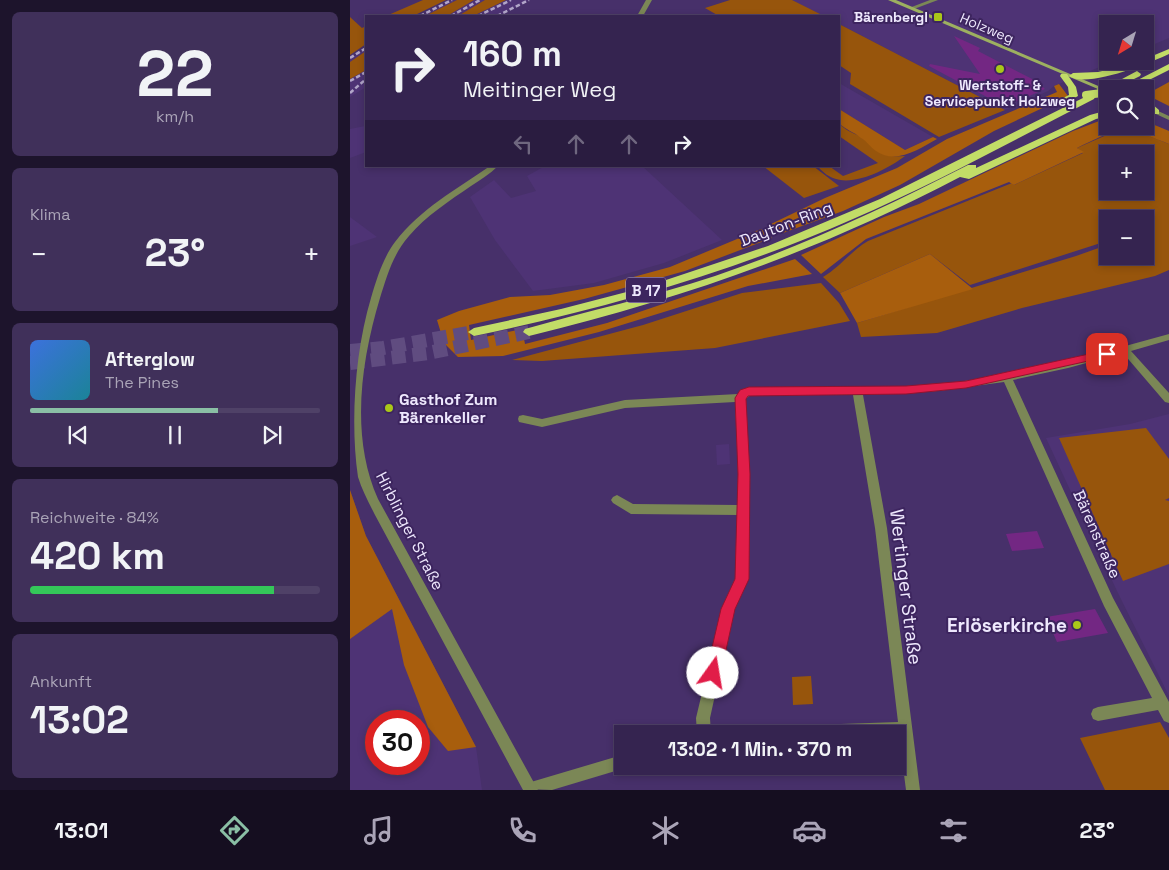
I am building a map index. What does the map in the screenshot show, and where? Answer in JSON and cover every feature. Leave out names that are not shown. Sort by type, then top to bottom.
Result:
[{"type":"highway","points":[[1074,96],[1068,76],[1098,76],[1118,73],[1169,51]]},
{"type":"highway","name":"Dayton-Ring","points":[[1128,80],[1169,58]]},
{"type":"highway","points":[[1143,80],[1169,67]]},
{"type":"highway","points":[[1113,80],[1118,73]]},
{"type":"highway","points":[[1154,84],[1169,76]]},
{"type":"highway","points":[[994,135],[1074,96],[1099,93]]},
{"type":"highway","name":"Dayton-Ring","points":[[474,332],[591,305],[702,273],[814,232],[907,189],[1099,95]]},
{"type":"highway","name":"Dayton-Ring","points":[[529,332],[619,309],[753,266],[822,239],[920,194],[1099,95]]},
{"type":"highway","points":[[1093,117],[1099,103]]},
{"type":"highway","points":[[920,194],[979,172],[1099,115]]},
{"type":"highway","points":[[907,189],[978,144]]},
{"type":"main road","name":"Holzweg","points":[[891,0],[1099,91]]},
{"type":"street","points":[[641,15],[649,0]]},
{"type":"street","points":[[912,8],[936,0]]},
{"type":"street","points":[[1154,114],[1169,118]]},
{"type":"street","points":[[1154,115],[1169,123]]},
{"type":"street","name":"Hirblinger Straße","points":[[494,167],[422,220],[398,244],[384,271],[370,317],[359,355],[351,405],[353,436],[362,477],[531,790]]},
{"type":"street","points":[[523,419],[542,423],[624,404],[740,398],[749,391],[906,390],[966,384],[1007,377],[1125,350],[1169,337]]},
{"type":"street","points":[[1125,350],[1169,399]]},
{"type":"street","name":"Bärenstraße","points":[[1007,377],[1108,602],[1169,716]]},
{"type":"street","name":"Wertinger Straße","points":[[857,390],[881,528],[905,725]]},
{"type":"street","points":[[703,725],[703,718],[728,609],[742,579],[744,510],[743,425],[740,398]]},
{"type":"street","points":[[617,500],[632,509],[744,510]]},
{"type":"street","points":[[1098,714],[1161,703]]},
{"type":"street","name":"Wertinger Straße","points":[[906,737],[913,790]]},
{"type":"street","points":[[531,790],[614,764]]},
{"type":"shaded area","points":[[423,0],[446,0],[415,15],[388,15]]},
{"type":"shaded area","points":[[453,0],[530,0],[501,15],[424,15]]},
{"type":"shaded area","points":[[457,0],[474,0],[449,15],[427,15]]},
{"type":"shaded area","points":[[485,0],[506,0],[475,15],[460,15]]},
{"type":"shaded area","points":[[730,0],[792,0],[822,15],[717,15],[705,8]]},
{"type":"shaded area","points":[[792,0],[1169,0],[1169,38],[1154,44],[1154,15],[1099,15],[1099,67],[1054,86],[1048,91],[1005,110],[840,25],[840,15],[822,15]]},
{"type":"shaded area","points":[[350,17],[362,28],[365,26],[365,45],[350,55]]},
{"type":"shaded area","points":[[840,25],[1005,110],[939,137],[850,84],[851,73],[840,66]]},
{"type":"shaded area","points":[[365,49],[365,88],[350,97],[350,59]]},
{"type":"shaded area","points":[[365,52],[365,71],[350,79],[350,62]]},
{"type":"shaded area","points":[[1169,82],[1169,106],[1154,98],[1154,90]]},
{"type":"shaded area","points":[[840,84],[933,137],[905,150],[840,110]]},
{"type":"shaded area","points":[[1059,84],[1068,96],[994,131],[900,185],[843,211],[783,233],[771,224],[825,198],[897,168],[947,139],[1057,92],[1054,86]]},
{"type":"shaded area","points":[[840,110],[905,150],[933,137],[937,139],[907,154],[891,156],[876,151],[863,139],[840,124]]},
{"type":"shaded area","points":[[1099,121],[1099,135],[1104,135],[1077,148],[1084,152],[1014,185],[1009,182],[866,239],[821,274],[801,255],[884,217],[919,204],[1073,131]]},
{"type":"shaded area","points":[[840,124],[866,140],[883,154],[905,156],[880,171],[851,180],[831,177],[818,167],[830,167],[843,176],[878,163],[840,137]]},
{"type":"shaded area","points":[[1154,125],[1169,131],[1169,144],[1144,135],[1154,135]]},
{"type":"shaded area","points":[[365,126],[365,152],[350,158],[350,129]]},
{"type":"shaded area","points":[[1107,135],[1147,135],[1169,144],[1169,270],[1155,276],[1022,308],[937,333],[861,337],[857,323],[1099,248],[1099,265],[1154,265],[1154,210],[1099,210],[1099,244],[970,285],[930,254],[840,293],[823,277],[868,241],[1012,183],[1014,185],[1083,153],[1077,148]]},
{"type":"shaded area","points":[[543,167],[643,167],[722,240],[664,263],[594,283],[533,291],[495,240],[470,197],[494,180],[511,198],[536,191],[527,176]]},
{"type":"shaded area","points":[[764,167],[814,167],[839,186],[804,198]]},
{"type":"shaded area","points":[[350,217],[377,237],[350,246]]},
{"type":"shaded area","points":[[761,229],[772,238],[685,271],[584,299],[469,325],[471,340],[522,329],[525,344],[607,323],[795,259],[812,274],[748,286],[599,332],[503,356],[458,357],[444,343],[437,320],[459,311],[510,297],[550,295],[604,285],[670,267]]},
{"type":"shaded area","points":[[930,254],[973,289],[857,323],[840,293]]},
{"type":"shaded area","points":[[821,283],[839,303],[850,321],[715,348],[542,361],[512,360],[643,325],[742,293]]},
{"type":"shaded area","points":[[1169,414],[1169,696],[1117,591],[1046,438],[1130,424]]},
{"type":"shaded area","points":[[1146,428],[1169,459],[1169,498],[1165,500],[1169,501],[1169,564],[1123,581],[1059,438]]},
{"type":"shaded area","points":[[729,444],[730,464],[717,465],[716,445]]},
{"type":"shaded area","points":[[350,490],[366,536],[476,747],[482,790],[350,790]]},
{"type":"shaded area","points":[[350,490],[366,536],[476,747],[448,751],[430,729],[430,710],[421,710],[404,665],[392,609],[350,639]]},
{"type":"shaded area","points":[[811,676],[813,704],[793,705],[792,677]]},
{"type":"shaded area","points":[[1160,722],[1169,738],[1169,790],[1105,790],[1080,738]]},
{"type":"building","name":"Wertstoff- & Servicepunkt Holzweg","points":[[954,36],[980,48],[978,51],[1038,82],[1045,89],[1018,101],[1000,104],[929,66],[930,64],[980,74]]},
{"type":"building","points":[[1037,531],[1044,548],[1012,551],[1006,534]]},
{"type":"building","name":"Erlöserkirche","points":[[1095,609],[1108,633],[1057,642],[1046,617]]},
{"type":"tunnel","points":[[350,351],[383,348],[474,332]]},
{"type":"tunnel","points":[[350,363],[428,353],[529,332]]},
{"type":"railway","points":[[422,15],[452,0]]},
{"type":"railway","points":[[453,15],[480,0]]},
{"type":"railway","points":[[480,15],[511,0]]},
{"type":"railway","points":[[499,15],[529,0]]},
{"type":"railway","points":[[350,58],[365,49]]},
{"type":"railway","points":[[350,81],[365,73]]},
{"type":"railway","points":[[350,93],[365,80]]},
{"type":"place","name":"Bärenbergl","points":[[938,17]]},
{"type":"place","name":"Wertstoff- & Servicepunkt Holzweg","points":[[1000,69]]},
{"type":"place","name":"Gasthof Zum Bärenkeller","points":[[389,408]]},
{"type":"place","name":"Erlöserkirche","points":[[1077,625]]},
{"type":"route","points":[[713,673],[728,609],[742,579],[744,474],[743,425],[740,398],[744,393],[749,391],[906,390],[966,384],[1007,377],[1107,354]]}]
